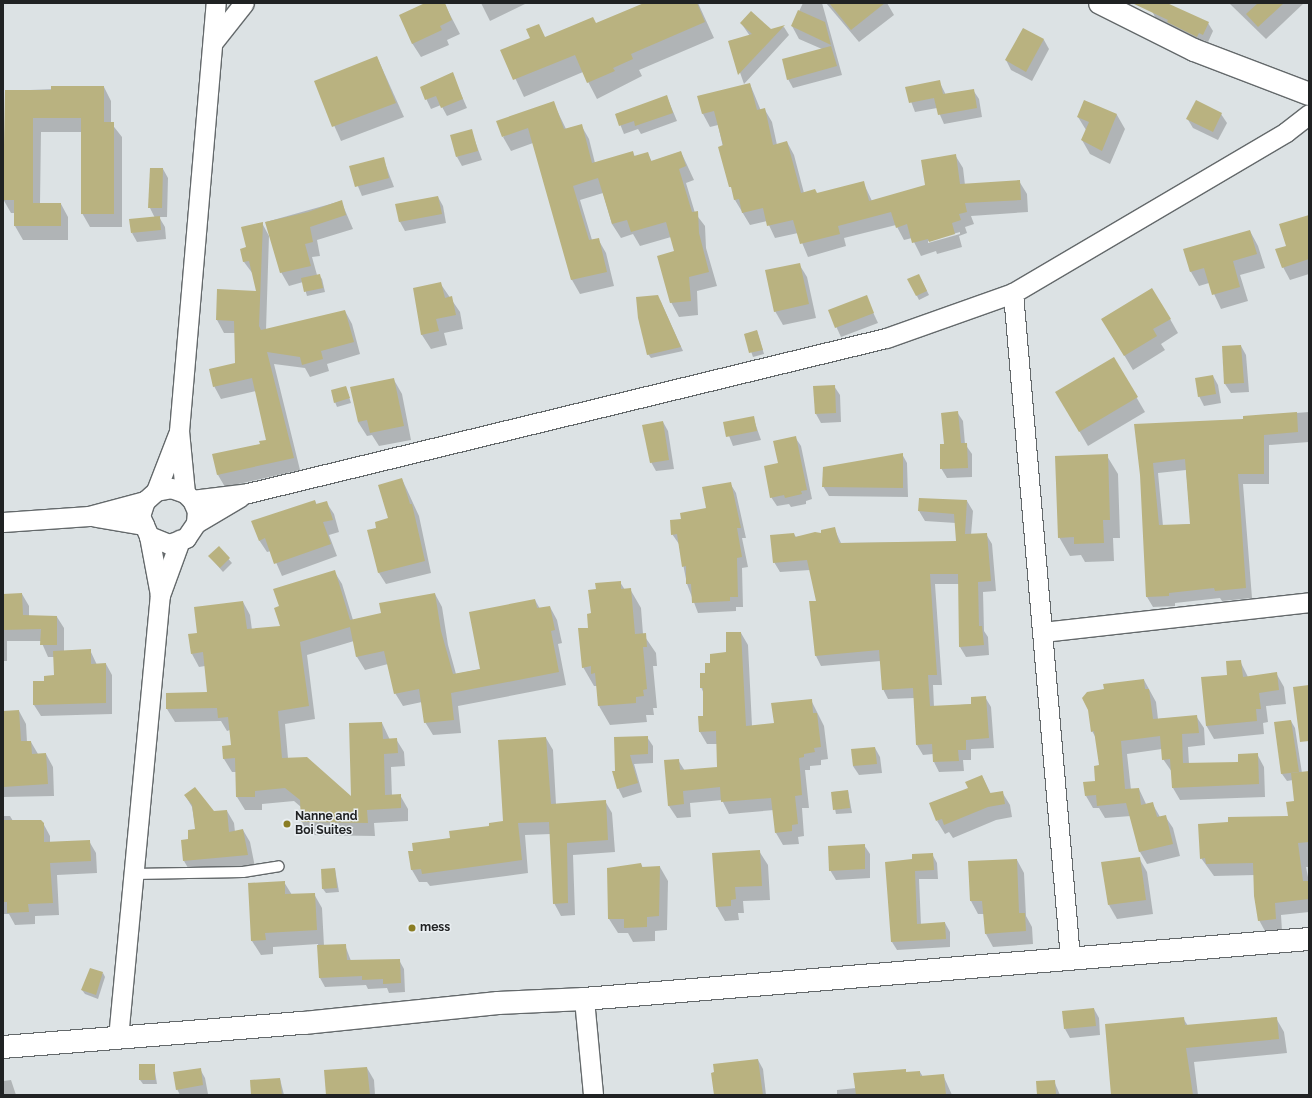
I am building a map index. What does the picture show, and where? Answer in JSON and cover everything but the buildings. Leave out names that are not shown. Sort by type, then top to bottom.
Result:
[{"type":"street","points":[[196,523],[197,511],[189,496],[179,431],[214,41],[216,3]]},
{"type":"street","points":[[214,41],[244,3]]},
{"type":"street","points":[[1100,3],[1194,50],[1309,94]]},
{"type":"street","points":[[3,522],[89,516],[171,488],[189,496],[248,493],[886,338],[1013,292],[1286,132],[1309,114]]},
{"type":"street","points":[[1013,292],[1070,958]]},
{"type":"street","points":[[160,595],[147,531],[140,516],[179,431]]},
{"type":"street","points":[[89,516],[147,531],[169,544],[186,538],[196,523],[248,493]]},
{"type":"street","points":[[118,1038],[160,595],[180,540]]},
{"type":"street","points":[[1043,632],[1309,602]]},
{"type":"street","points":[[3,1047],[118,1038],[498,1003],[584,999],[1309,939]]},
{"type":"street","points":[[584,999],[593,1095]]},
{"type":"lane","points":[[134,874],[243,872],[280,866]]},
{"type":"place","name":"Nanne and Boi Suites","points":[[287,824]]},
{"type":"place","name":"mess","points":[[412,928]]}]
